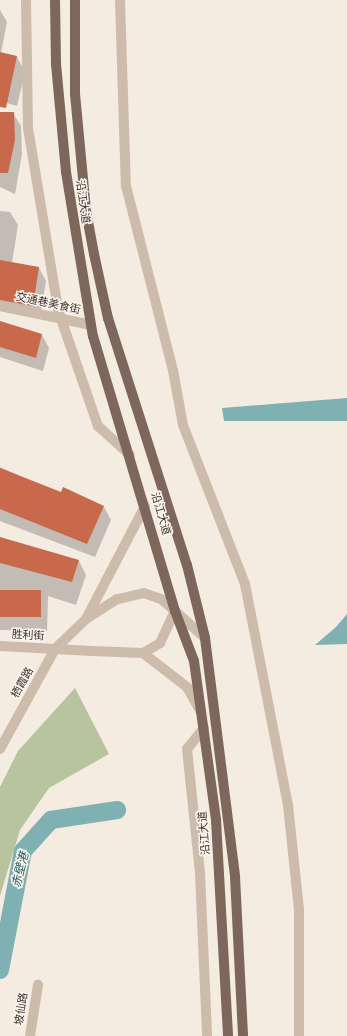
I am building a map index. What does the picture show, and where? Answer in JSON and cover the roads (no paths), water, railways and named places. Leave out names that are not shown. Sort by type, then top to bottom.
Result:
[{"type":"main road","name":"沿江大道","points":[[55,0],[56,64],[66,172],[91,326],[146,506],[175,611],[194,661],[216,820],[228,1036]]},
{"type":"main road","name":"沿江大道","points":[[75,0],[75,94],[86,211],[94,254],[108,318],[187,565],[205,638],[235,877],[244,1036]]},
{"type":"street","points":[[26,0],[28,128],[62,319],[98,426],[130,455]]},
{"type":"street","points":[[120,0],[126,186],[173,370],[183,425],[245,584],[288,806],[299,909],[299,1036]]},
{"type":"street","name":"交通巷美食街","points":[[0,306],[91,326]]},
{"type":"street","points":[[86,619],[146,506]]},
{"type":"street","points":[[86,619],[117,599],[144,592],[161,599],[205,638]]},
{"type":"street","points":[[175,611],[160,643],[143,653],[187,687],[202,714]]},
{"type":"street","name":"栖霞路","points":[[0,749],[55,649],[86,619]]},
{"type":"street","name":"胜利街","points":[[0,646],[143,653]]},
{"type":"street","points":[[204,728],[187,748],[200,873],[207,1036]]},
{"type":"street","name":"坡仙路","points":[[30,1036],[38,985]]},
{"type":"water","points":[[347,398],[347,421],[224,421],[222,408]]},
{"type":"water","points":[[347,614],[347,644],[315,645],[336,627]]},
{"type":"waterway","name":"赤壁港","points":[[0,970],[23,851],[51,820],[117,810]]}]
